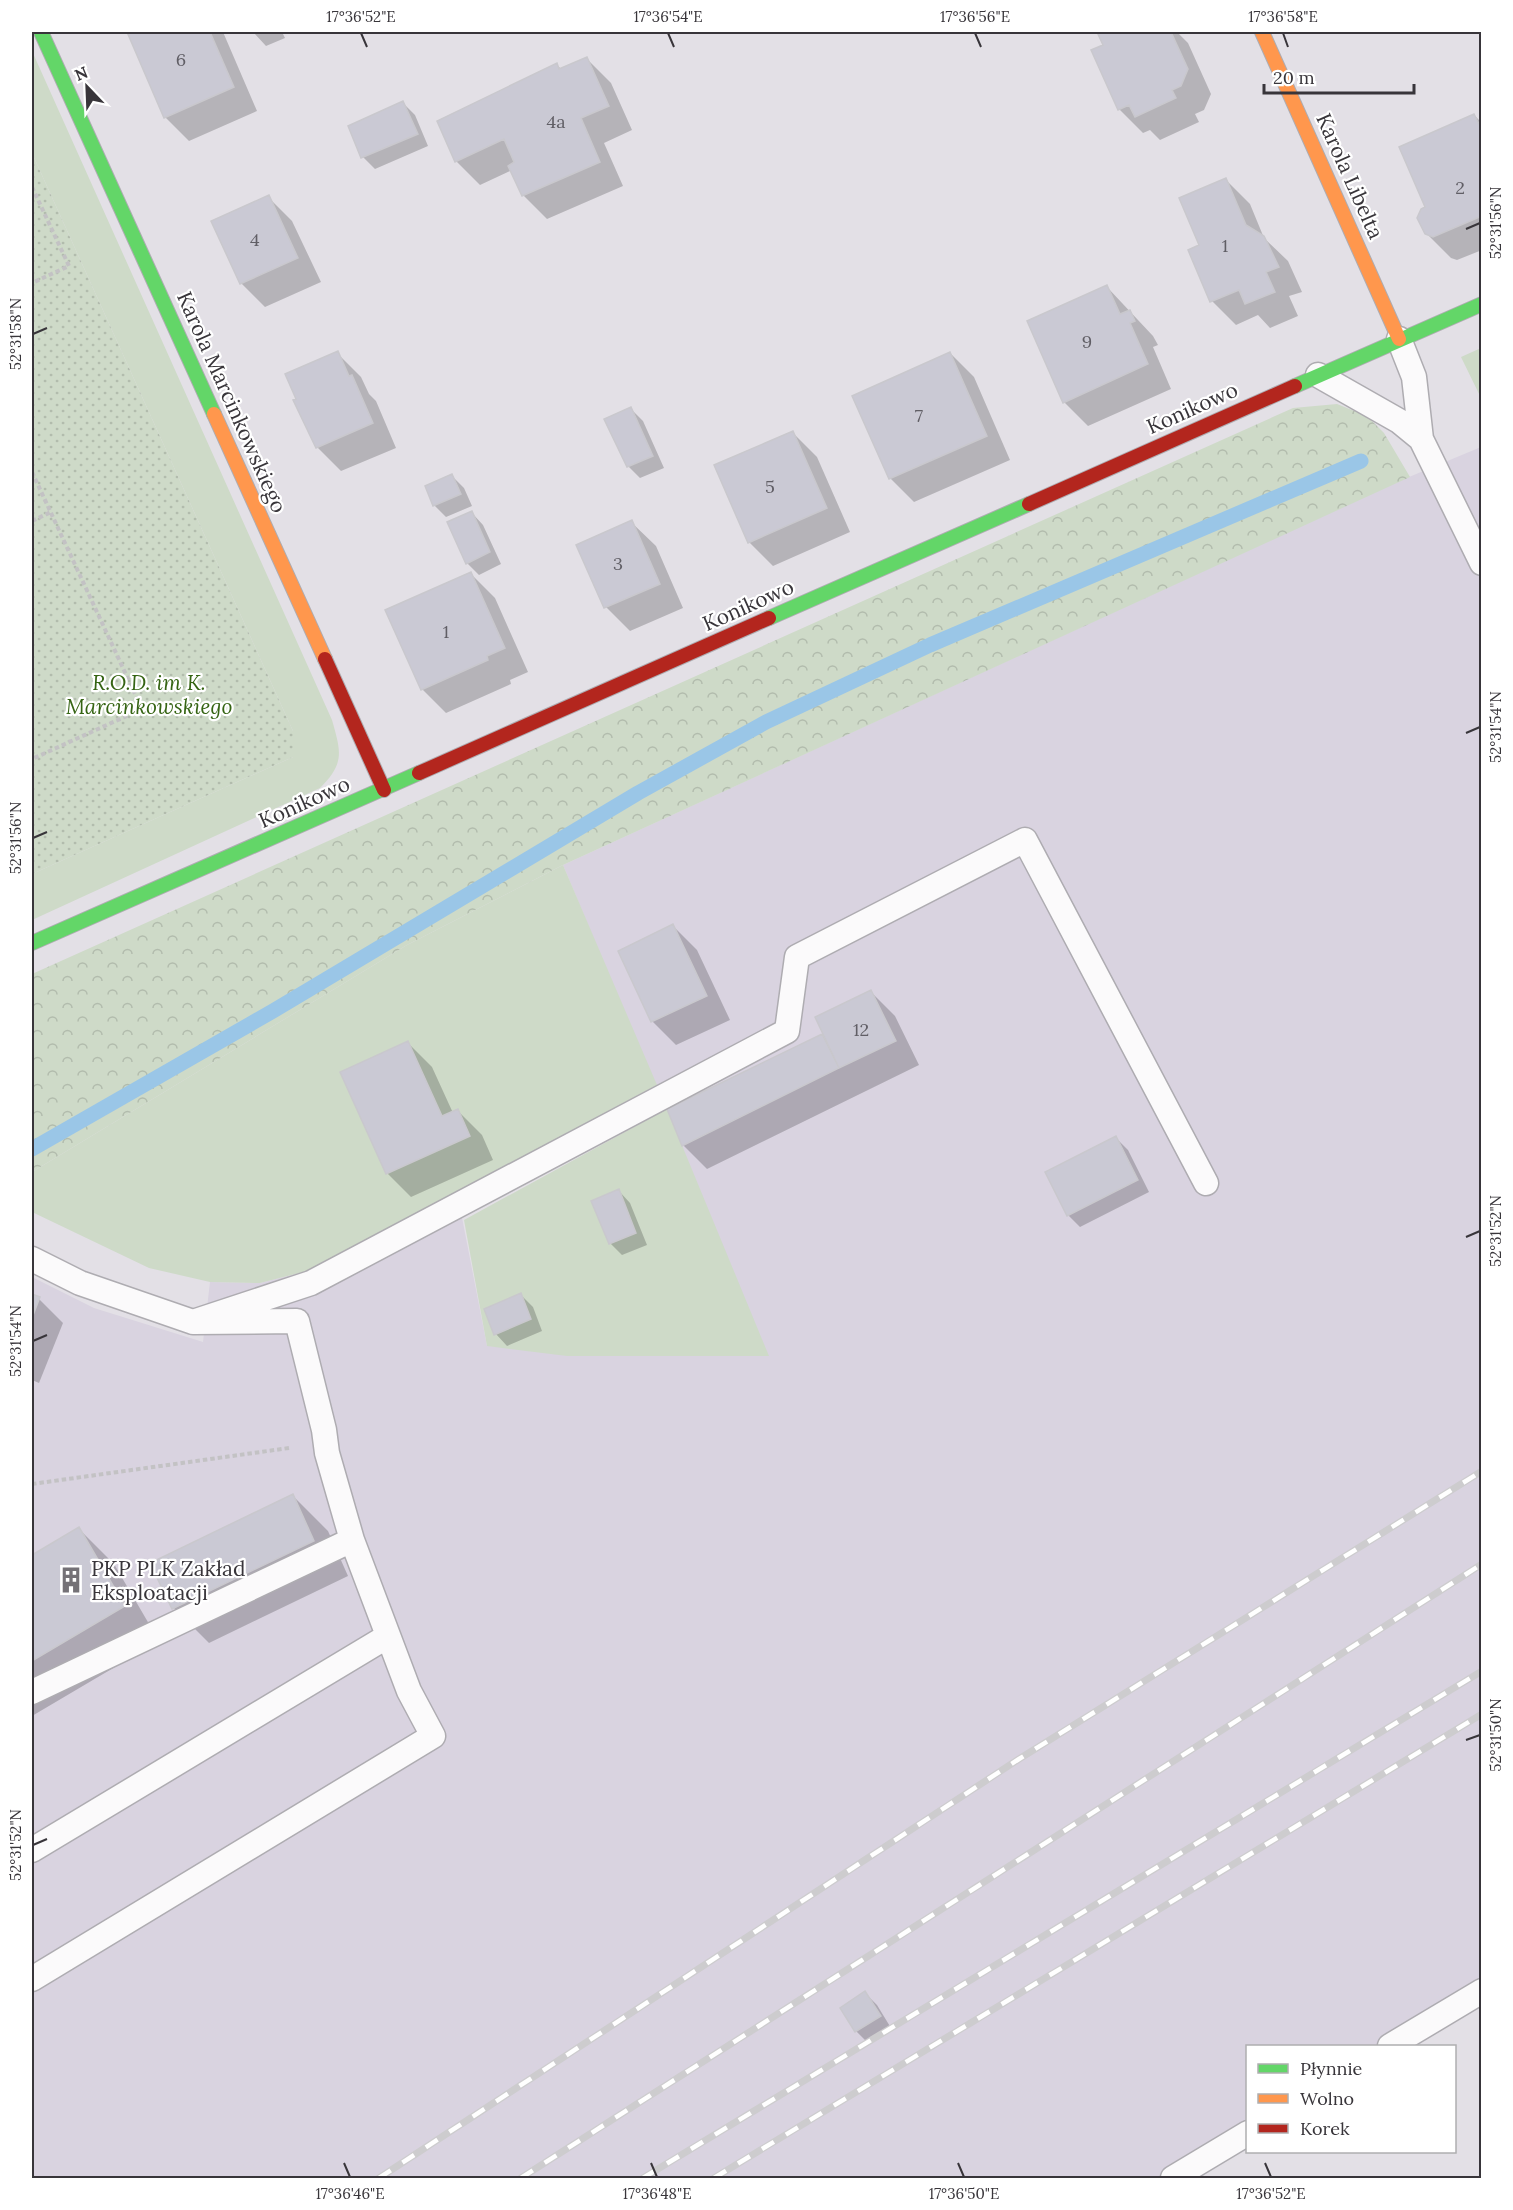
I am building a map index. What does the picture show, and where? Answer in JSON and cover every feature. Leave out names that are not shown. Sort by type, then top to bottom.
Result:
[{"type":"street","name":"Karola Marcinkowskiego","points":[[41,32],[384,790]]},
{"type":"street","name":"Karola Libelta","points":[[1262,32],[1400,339]]},
{"type":"street","name":"Konikowo","points":[[32,943],[384,790],[1482,304]]},
{"type":"lane","points":[[1400,339],[1414,377],[1421,439],[1482,563]]},
{"type":"lane","points":[[1318,375],[1399,421],[1421,439]]},
{"type":"lane","points":[[193,1322],[311,1283],[787,1031],[797,957],[1025,840],[1206,1183]]},
{"type":"lane","points":[[32,1259],[80,1283],[193,1322],[297,1321],[325,1443],[352,1540],[409,1691],[432,1736],[32,1979]]},
{"type":"lane","points":[[32,1692],[352,1540]]},
{"type":"lane","points":[[32,1850],[388,1635]]},
{"type":"lane","points":[[1392,2045],[1482,1991]]},
{"type":"lane","points":[[1173,2178],[1246,2134]]},
{"type":"path","points":[[32,187],[69,266],[32,283]]},
{"type":"path","points":[[32,472],[142,709],[32,759]]},
{"type":"path","points":[[32,521],[51,512]]},
{"type":"path","points":[[32,1484],[325,1443]]},
{"type":"shaded area","points":[[1481,447],[1481,1992],[1393,2045],[1246,2045],[1246,2134],[1173,2178],[32,2178],[32,1277],[94,1308],[203,1342],[210,1282],[260,1283],[311,1270],[457,1192],[487,1346],[768,1355],[563,865],[1397,482]]},
{"type":"green space","points":[[32,51],[332,720],[339,757],[334,771],[320,788],[32,920],[32,874],[293,757],[293,731],[32,153]]},
{"type":"green space","name":"R.O.D. im K. Marcinkowskiego","points":[[32,153],[293,731],[293,757],[32,874]]},
{"type":"green space","points":[[1481,348],[1481,398],[1461,357]]},
{"type":"green space","points":[[1337,404],[1367,416],[1384,433],[1410,477],[563,865],[407,945],[32,1172],[32,974],[1293,408]]},
{"type":"green space","points":[[563,865],[657,1085],[311,1270],[260,1283],[210,1282],[149,1268],[32,1212],[32,1172],[407,945]]},
{"type":"green space","points":[[667,1109],[769,1356],[567,1356],[487,1346],[464,1220]]},
{"type":"building","points":[[127,32],[210,32],[234,87],[164,118]]},
{"type":"building","points":[[1097,32],[1171,32],[1188,69],[1181,86],[1172,90],[1176,98],[1135,117],[1129,105],[1118,110],[1091,50],[1103,45]]},
{"type":"building","points":[[587,57],[609,106],[581,118],[600,162],[522,196],[508,166],[514,162],[504,139],[455,162],[437,121],[557,63],[559,69]]},
{"type":"building","points":[[403,101],[418,134],[361,158],[348,126]]},
{"type":"building","points":[[1474,114],[1482,130],[1482,216],[1433,237],[1425,234],[1417,218],[1421,209],[1425,207],[1399,147]]},
{"type":"building","points":[[1226,178],[1246,225],[1264,236],[1279,267],[1266,272],[1275,292],[1245,304],[1239,290],[1210,302],[1188,250],[1199,245],[1179,198]]},
{"type":"building","points":[[269,195],[298,258],[240,284],[211,221]]},
{"type":"building","points":[[1107,285],[1120,314],[1130,310],[1135,321],[1130,323],[1148,364],[1063,403],[1027,321]]},
{"type":"building","points":[[338,351],[349,376],[352,375],[373,423],[316,448],[293,400],[296,399],[285,374]]},
{"type":"building","points":[[950,352],[987,436],[889,479],[852,396]]},
{"type":"building","points":[[631,407],[653,456],[627,467],[604,419]]},
{"type":"building","points":[[793,431],[827,508],[748,543],[714,465]]},
{"type":"building","points":[[452,474],[461,494],[433,506],[425,486]]},
{"type":"building","points":[[472,511],[490,552],[466,564],[447,522]]},
{"type":"building","points":[[632,520],[660,584],[604,608],[576,545]]},
{"type":"building","points":[[471,572],[505,648],[487,656],[488,660],[421,690],[385,610]]},
{"type":"building","points":[[673,924],[707,996],[651,1022],[618,951]]},
{"type":"building","points":[[871,990],[896,1041],[839,1068],[815,1017]]},
{"type":"building","points":[[822,1034],[839,1068],[682,1146],[667,1109]]},
{"type":"building","points":[[408,1041],[442,1116],[458,1109],[470,1136],[386,1174],[340,1072]]},
{"type":"building","points":[[1116,1136],[1138,1180],[1067,1216],[1045,1172]]},
{"type":"building","points":[[619,1189],[636,1233],[609,1244],[591,1201]]},
{"type":"building","points":[[521,1293],[531,1319],[494,1335],[484,1309]]},
{"type":"building","points":[[32,1294],[40,1297],[32,1318]]},
{"type":"building","points":[[293,1494],[314,1541],[172,1609],[150,1563]]},
{"type":"building","name":"PKP PLK Zakład Eksploatacji","points":[[79,1527],[125,1606],[32,1661],[32,1555]]},
{"type":"building","points":[[865,1991],[881,2016],[855,2032],[840,2008]]},
{"type":"waterway","points":[[32,1149],[273,1011],[638,793],[766,722],[930,645],[1361,461]]},
{"type":"railway","points":[[379,2178],[1019,1759],[1482,1471]]},
{"type":"railway","points":[[521,2178],[1482,1564]]},
{"type":"railway","points":[[643,2178],[1482,1671]]},
{"type":"railway","points":[[714,2178],[1482,1714]]},
{"type":"traffic: fast","points":[[41,32],[214,414]]},
{"type":"traffic: fast","points":[[1295,386],[1482,304]]},
{"type":"traffic: fast","points":[[769,618],[1029,504]]},
{"type":"traffic: fast","points":[[32,943],[419,773]]},
{"type":"traffic: slow","points":[[1262,32],[1399,339]]},
{"type":"traffic: slow","points":[[214,414],[325,659]]},
{"type":"traffic: jam","points":[[1029,504],[1295,386]]},
{"type":"traffic: jam","points":[[419,773],[769,618]]},
{"type":"traffic: jam","points":[[325,659],[384,790]]},
{"type":"place","name":"PKP PLK Zakład Eksploatacji","points":[[71,1580]]}]
